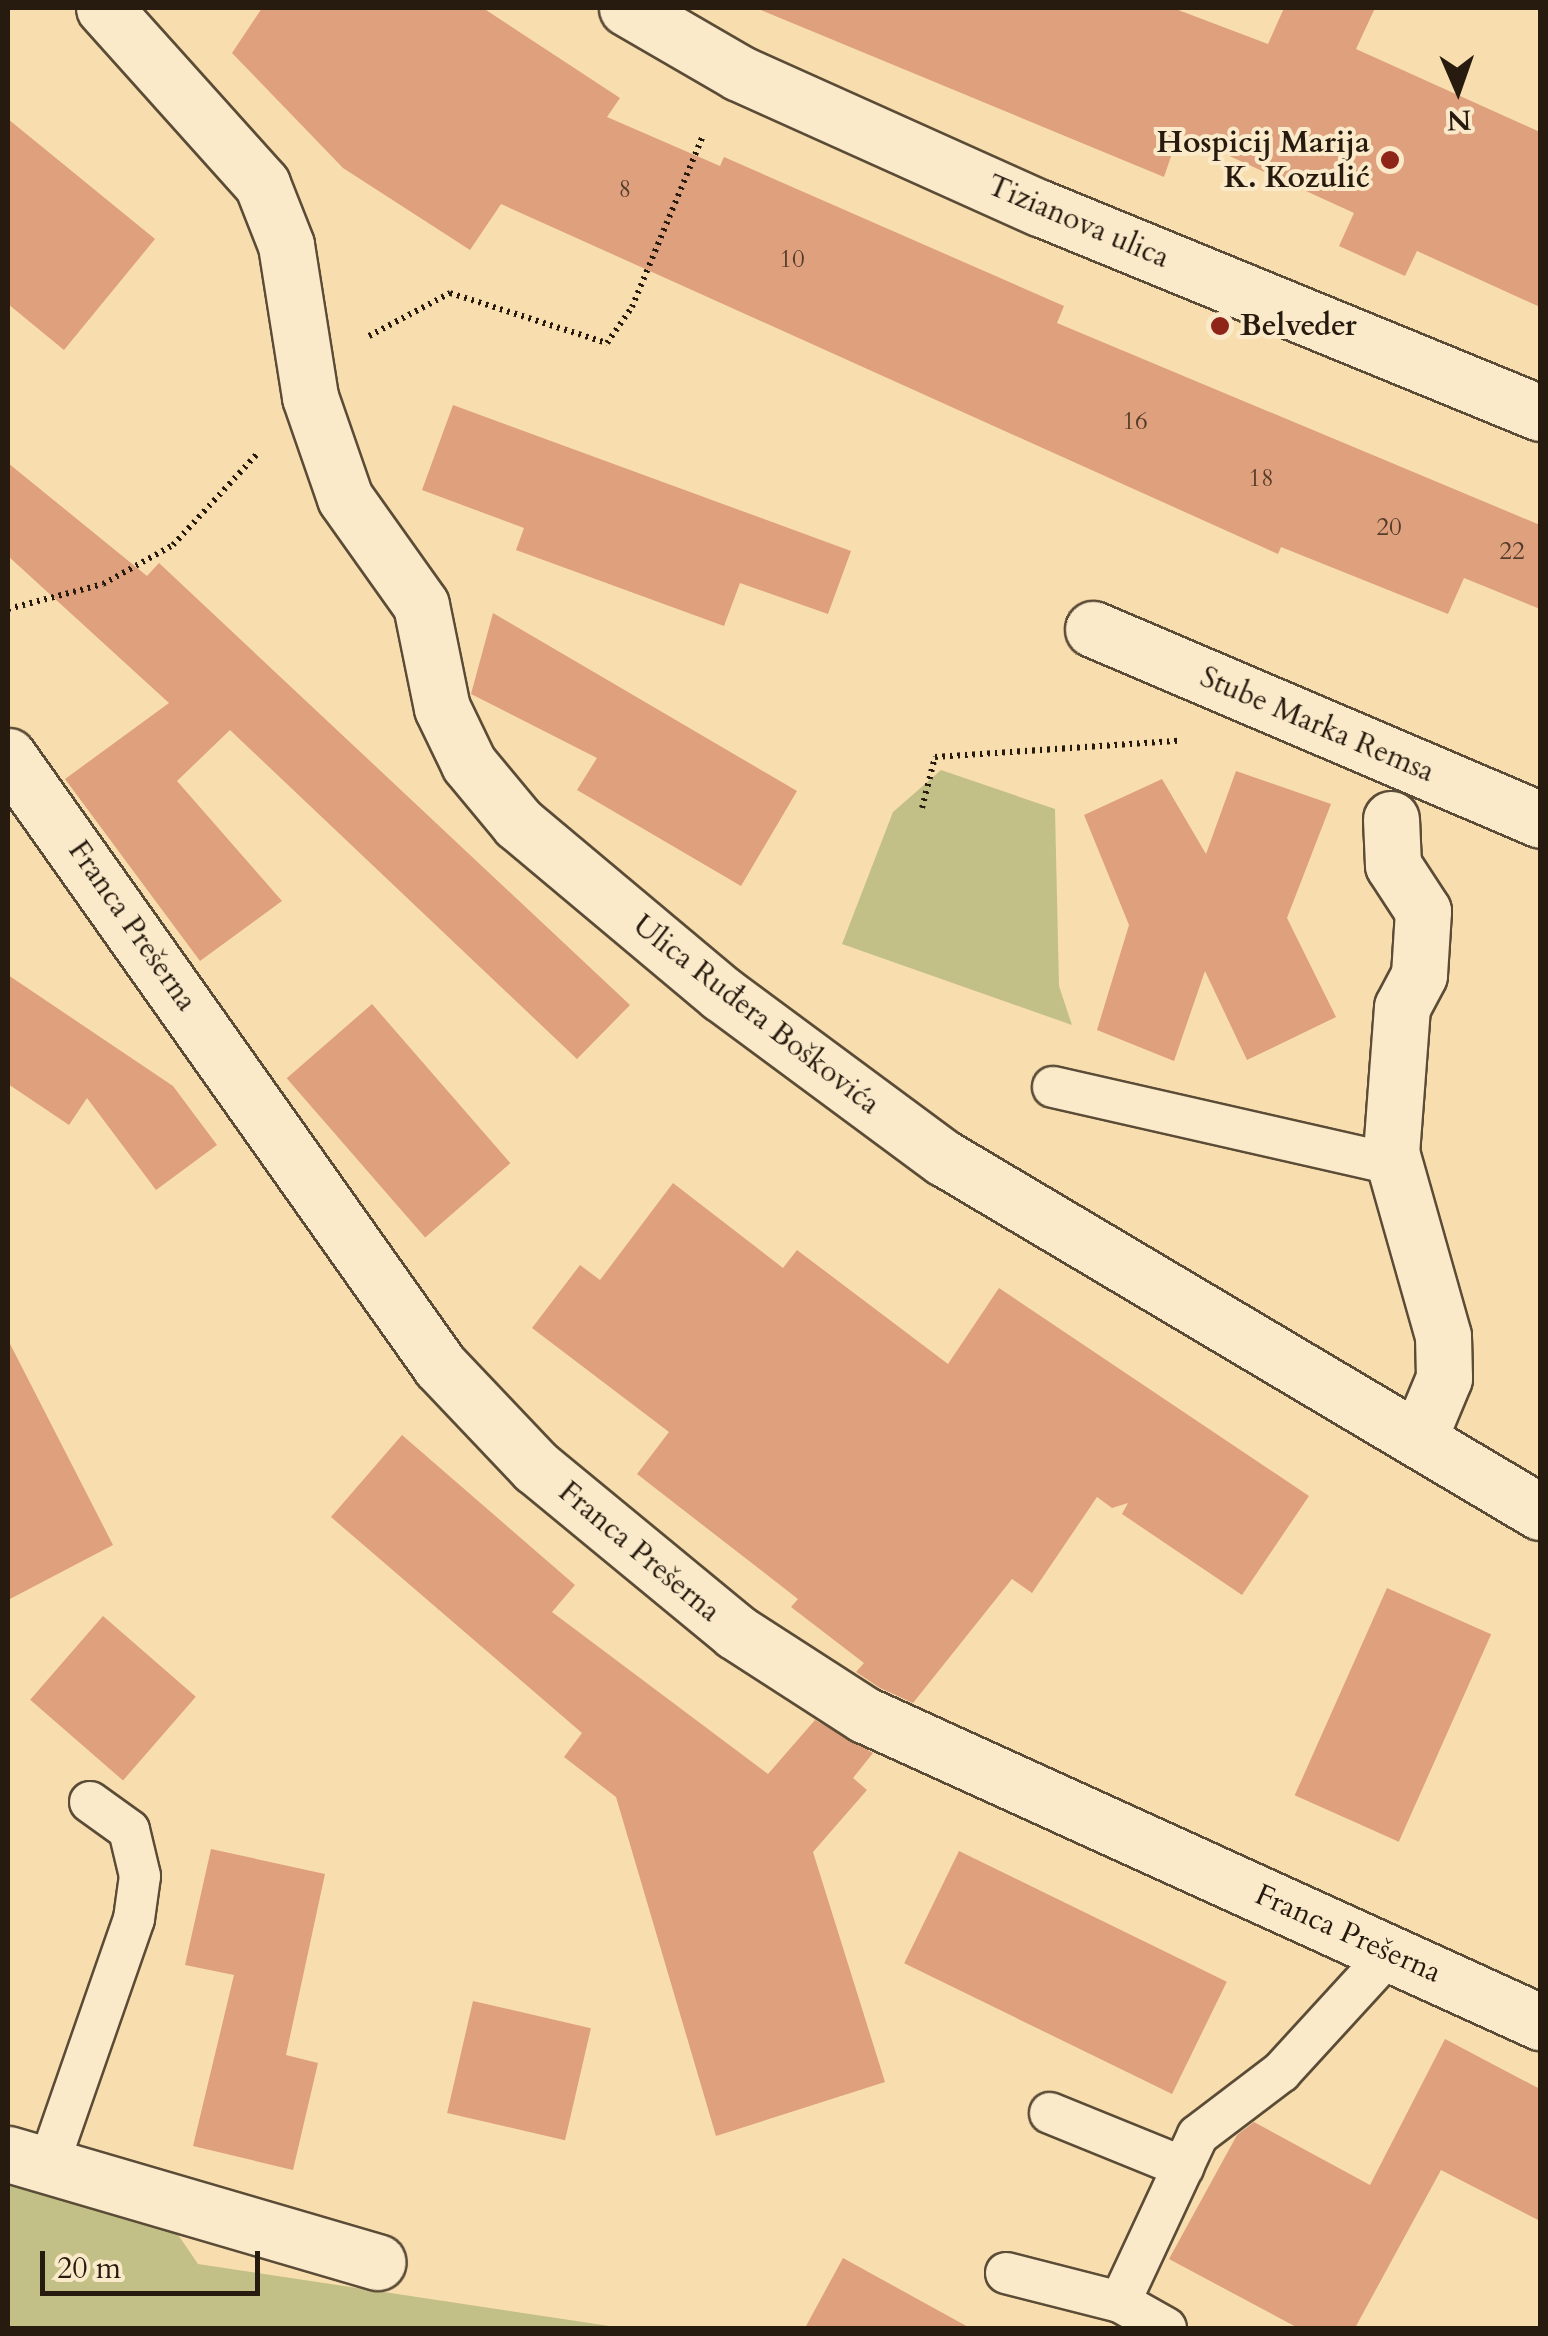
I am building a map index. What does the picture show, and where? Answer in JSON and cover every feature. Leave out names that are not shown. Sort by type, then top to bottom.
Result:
[{"type":"street","name":"Ulica Ruđera Boškovića","points":[[104,8],[262,184],[286,245],[310,397],[344,498],[421,605],[442,708],[468,764],[518,823],[722,994],[944,1158],[1540,1512]]},
{"type":"street","name":"Tizianova ulica","points":[[627,8],[740,73],[1040,208],[1540,414]]},
{"type":"street","name":"Stube Marka Remsa","points":[[1094,629],[1540,820]]},
{"type":"street","name":"Franca Prešerna","points":[[8,756],[440,1366],[536,1467],[736,1632],[865,1714],[1540,2022]]},
{"type":"street","points":[[1391,820],[1393,864],[1423,911],[1420,975],[1402,1007],[1393,1075],[1393,1164],[1443,1336],[1444,1378],[1419,1438]]},
{"type":"street","points":[[28,2158],[378,2262]]},
{"type":"lane","points":[[1052,1087],[1393,1164]]},
{"type":"lane","points":[[28,2158],[134,1919],[140,1876],[129,1830],[90,1802]]},
{"type":"lane","points":[[1120,2302],[1198,2135],[1281,2072],[1390,1953]]},
{"type":"lane","points":[[1050,2113],[1184,2167]]},
{"type":"lane","points":[[1006,2274],[1120,2302],[1166,2328]]},
{"type":"path","points":[[358,342],[450,294],[607,343],[632,307],[702,138]]},
{"type":"path","points":[[8,610],[102,584],[173,545],[310,397]]},
{"type":"path","points":[[922,808],[935,757],[1186,740]]},
{"type":"shaded area","points":[[941,770],[1055,809],[1059,986],[1072,1025],[842,944],[893,812]]},
{"type":"shaded area","points":[[8,2178],[166,2217],[198,2264],[623,2328],[8,2328]]},
{"type":"building","points":[[262,8],[483,8],[620,98],[607,117],[720,166],[724,157],[1064,306],[1057,323],[1540,525],[1540,609],[1464,578],[1448,614],[1281,547],[1278,554],[501,204],[470,250],[343,168],[232,53]]},
{"type":"building","points":[[756,8],[1173,8],[1268,44],[1284,8],[1375,8],[1356,49],[1540,132],[1540,307],[1417,251],[1405,276],[1339,246],[1354,213],[1179,133],[1164,177]]},
{"type":"building","points":[[8,119],[155,239],[64,350],[8,304]]},
{"type":"building","points":[[453,405],[851,551],[828,614],[740,583],[724,626],[516,550],[524,528],[422,490]]},
{"type":"building","points":[[8,463],[147,576],[159,563],[630,1005],[577,1059],[230,730],[177,781],[282,901],[200,961],[65,779],[169,703],[8,556]]},
{"type":"building","points":[[493,613],[797,791],[741,886],[577,790],[597,758],[471,694]]},
{"type":"building","points":[[1236,771],[1331,804],[1287,918],[1336,1017],[1247,1060],[1205,971],[1174,1061],[1097,1030],[1129,925],[1084,815],[1162,779],[1206,854]]},
{"type":"building","points":[[8,975],[173,1086],[217,1145],[156,1190],[87,1098],[69,1125],[8,1084]]},
{"type":"building","points":[[372,1004],[510,1163],[425,1237],[287,1078]]},
{"type":"building","points":[[673,1183],[783,1268],[797,1250],[948,1364],[999,1288],[1309,1496],[1242,1595],[1122,1514],[1128,1503],[1112,1508],[1097,1497],[1032,1593],[1012,1579],[913,1703],[880,1688],[856,1672],[864,1663],[791,1607],[798,1599],[637,1474],[669,1432],[532,1328],[580,1265],[600,1280]]},
{"type":"building","points":[[8,1340],[113,1545],[8,1600]]},
{"type":"building","points":[[402,1435],[575,1585],[552,1612],[768,1774],[815,1720],[873,1753],[853,1778],[867,1790],[813,1852],[885,2082],[716,2136],[616,1797],[564,1757],[582,1733],[331,1517]]},
{"type":"building","points":[[1387,1588],[1491,1634],[1399,1842],[1295,1795]]},
{"type":"building","points":[[103,1616],[196,1697],[123,1780],[30,1700]]},
{"type":"building","points":[[211,1849],[325,1874],[286,2055],[318,2063],[293,2170],[193,2146],[234,1975],[185,1965]]},
{"type":"building","points":[[959,1851],[1227,1982],[1172,2094],[904,1963]]},
{"type":"building","points":[[473,2001],[591,2028],[565,2140],[447,2113]]},
{"type":"building","points":[[1445,2039],[1540,2089],[1540,2221],[1441,2170],[1355,2328],[1298,2328],[1169,2259],[1237,2135],[1254,2122],[1370,2185]]},
{"type":"building","points":[[843,2258],[970,2328],[805,2328]]},
{"type":"place","name":"Hospicij Marija K. Kozulić","points":[[1390,160]]},
{"type":"place","name":"Belveder","points":[[1220,326]]}]
